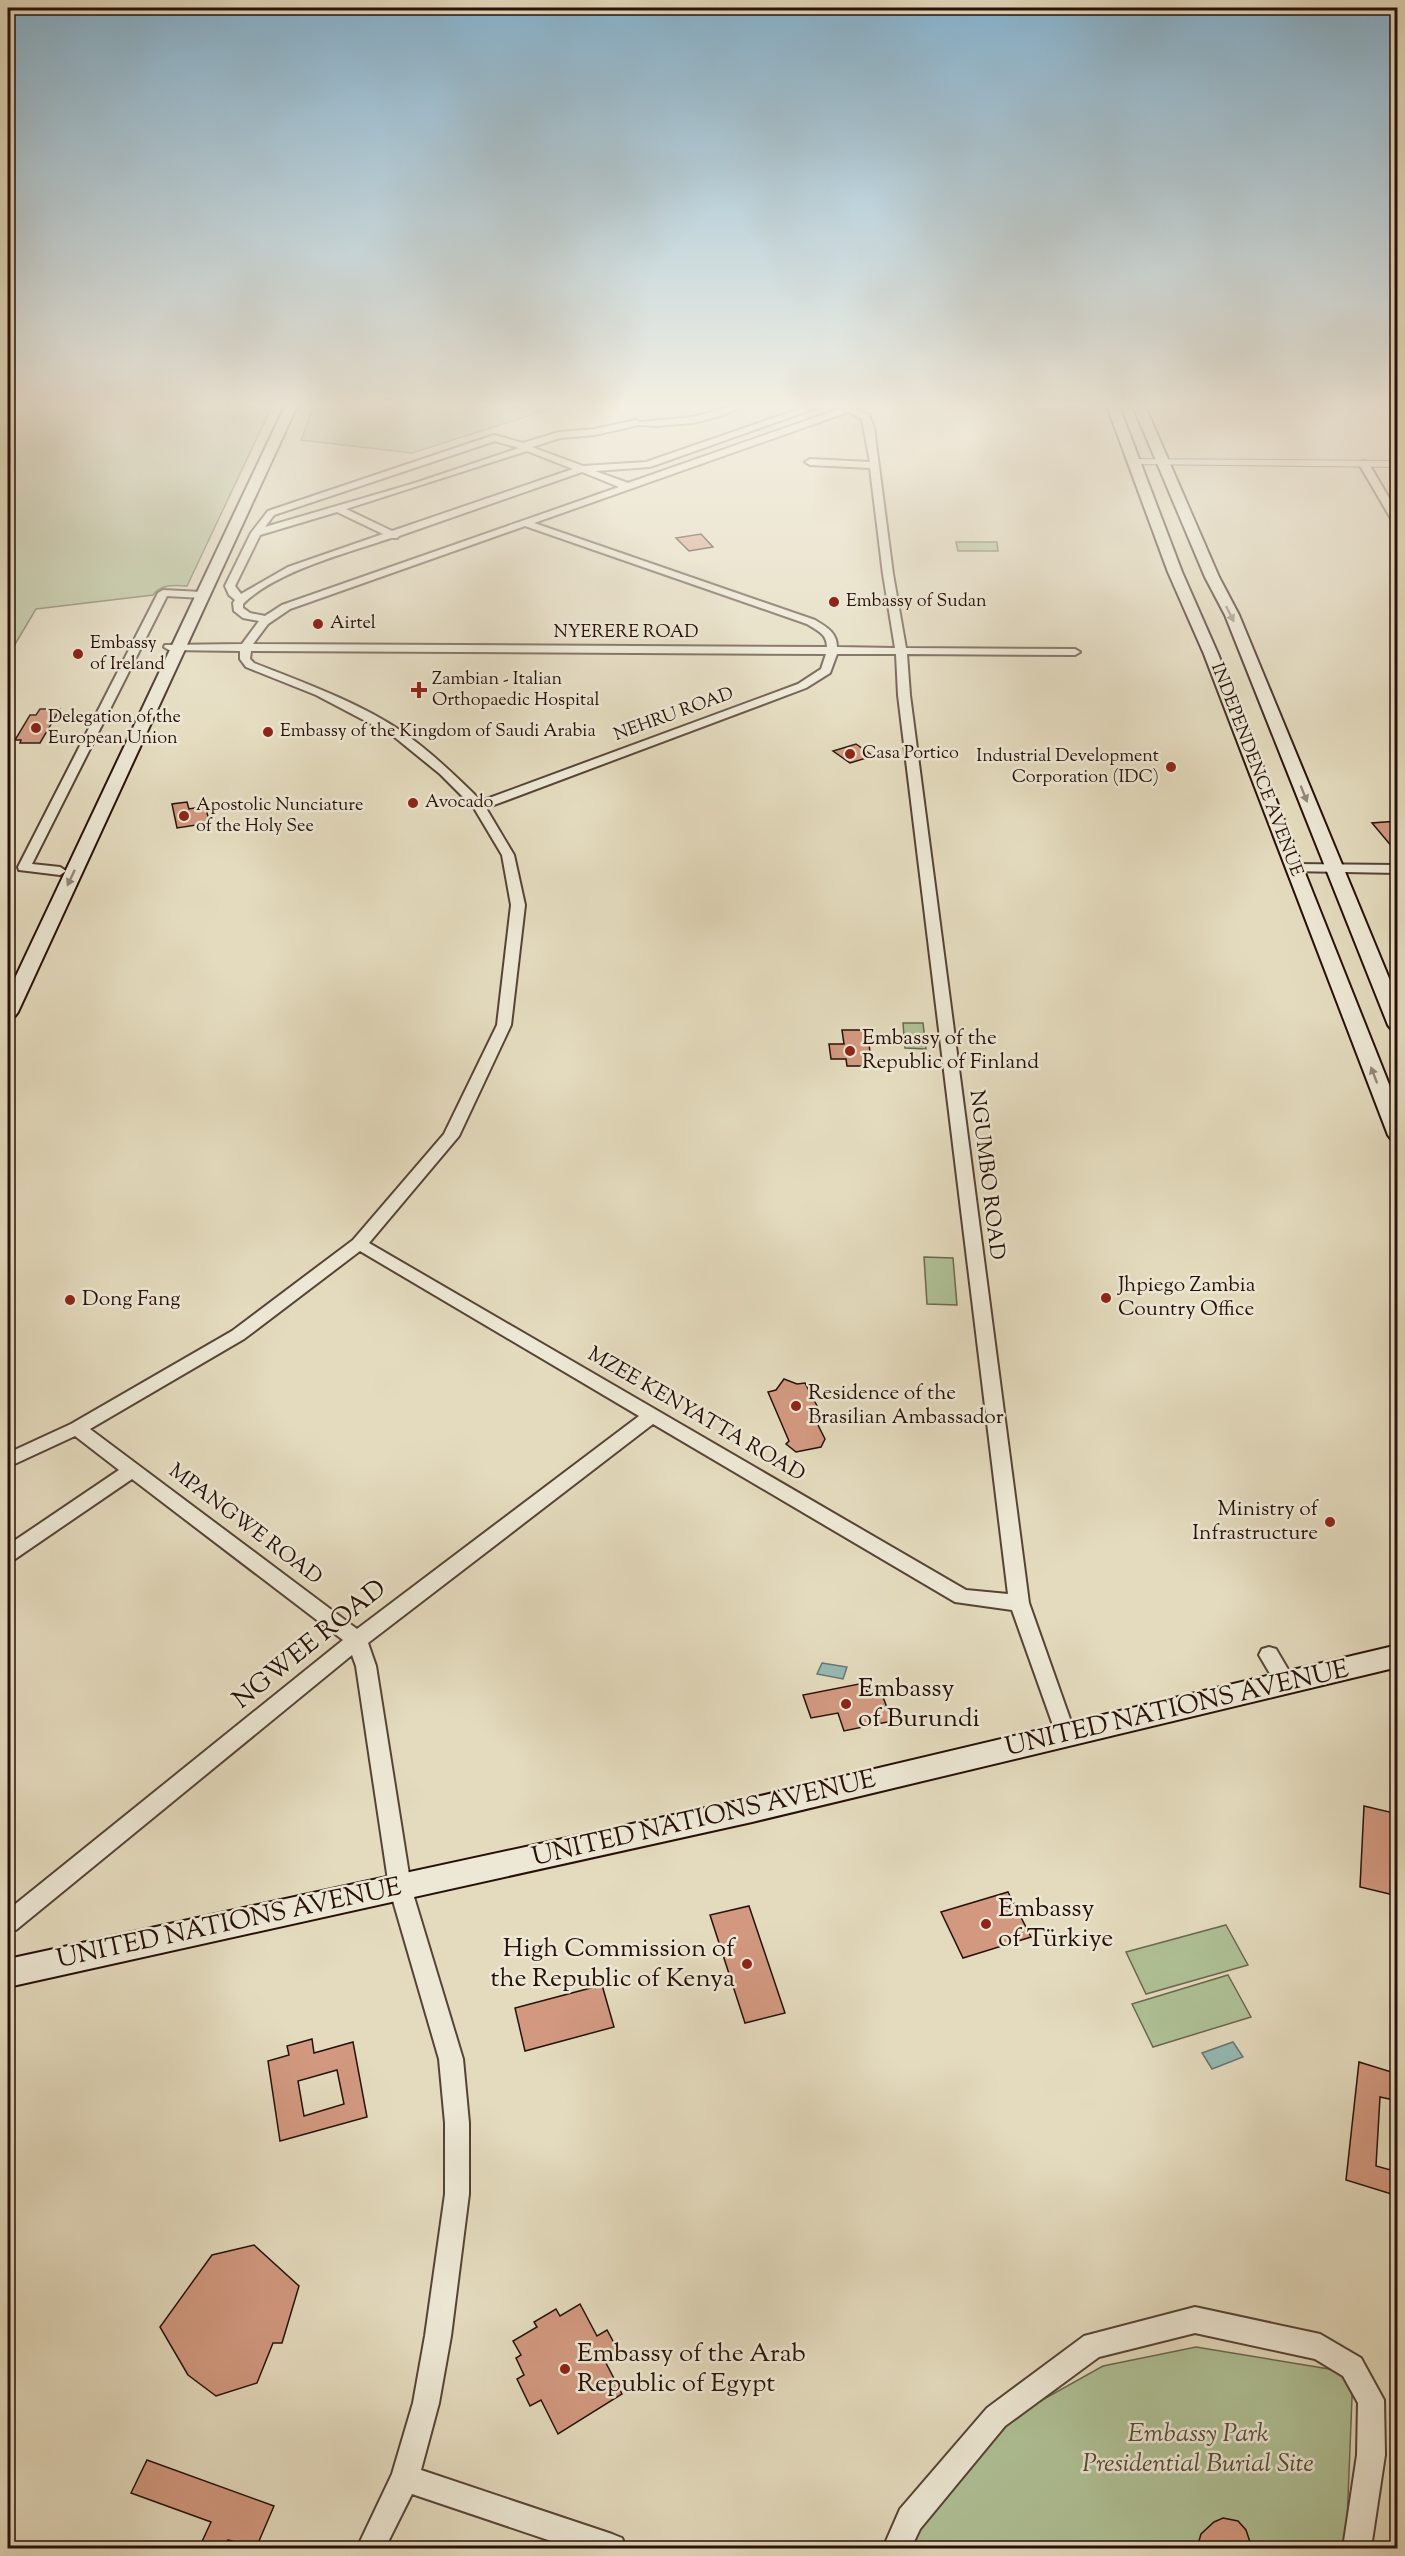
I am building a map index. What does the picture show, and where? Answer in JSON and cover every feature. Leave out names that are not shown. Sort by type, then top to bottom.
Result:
[{"type":"main road","points":[[198,595],[230,525]]},
{"type":"main road","points":[[8,982],[60,871],[232,525]]},
{"type":"main road","name":"INDEPENDENCE AVENUE","points":[[1158,525],[1211,655],[1397,1131]]},
{"type":"main road","name":"INDEPENDENCE AVENUE","points":[[1189,525],[1210,574],[1232,615],[1398,1024]]},
{"type":"main road","points":[[1176,573],[1210,574]]},
{"type":"main road","points":[[9,1007],[173,647]]},
{"type":"main road","points":[[1211,655],[1248,656]]},
{"type":"main road","name":"UNITED NATIONS AVENUE","points":[[8,1973],[752,1810],[1398,1656]]},
{"type":"street","points":[[241,599],[233,593],[230,586],[262,525]]},
{"type":"street","points":[[256,534],[285,525]]},
{"type":"street","points":[[371,525],[393,536]]},
{"type":"street","points":[[265,619],[243,614],[238,609],[238,603],[272,579],[292,569],[423,525]]},
{"type":"street","points":[[8,1460],[77,1428],[238,1335],[359,1244],[451,1136],[504,1025],[518,905],[508,855],[478,806],[444,771],[396,733],[320,693],[250,665],[245,659],[254,633],[265,619],[286,607],[519,525]]},
{"type":"street","points":[[532,525],[811,622],[827,632],[832,640],[832,651]]},
{"type":"street","name":"NGUMBO ROAD","points":[[882,525],[901,651],[904,695],[1018,1603],[1066,1736]]},
{"type":"street","points":[[60,871],[24,867],[163,593],[198,595]]},
{"type":"street","name":"NYERERE ROAD","points":[[173,647],[1075,652]]},
{"type":"street","name":"NEHRU ROAD","points":[[478,806],[802,686],[825,671],[832,651]]},
{"type":"street","points":[[1294,868],[1398,869]]},
{"type":"street","name":"MZEE KENYATTA ROAD","points":[[359,1244],[962,1597],[1018,1603]]},
{"type":"street","name":"NGWEE ROAD","points":[[8,1923],[357,1640],[651,1416]]},
{"type":"street","name":"MPANGWE ROAD","points":[[77,1428],[357,1640]]},
{"type":"street","points":[[8,1554],[132,1470]]},
{"type":"street","points":[[357,1640],[366,1666],[400,1887],[451,2059],[457,2123],[457,2194],[438,2336],[426,2403],[405,2478],[371,2548]]},
{"type":"street","points":[[1269,1656],[1286,1683]]},
{"type":"street","points":[[897,2548],[910,2519],[996,2416],[1093,2345],[1195,2320],[1320,2347],[1352,2367],[1371,2400],[1371,2456],[1357,2548]]},
{"type":"street","points":[[405,2478],[612,2548]]},
{"type":"green space","points":[[8,525],[216,525],[187,586],[164,587],[153,595],[36,609],[8,656]]},
{"type":"green space","points":[[956,542],[997,542],[998,551],[958,551]]},
{"type":"green space","points":[[903,1023],[923,1023],[926,1049],[905,1048]]},
{"type":"green space","points":[[924,1257],[953,1258],[957,1305],[927,1304]]},
{"type":"green space","points":[[1226,1925],[1248,1965],[1146,1994],[1126,1952]]},
{"type":"green space","points":[[1228,1975],[1251,2017],[1153,2047],[1132,2004]]},
{"type":"green space","name":"Embassy Park Presidential Burial Site","points":[[1196,2347],[1353,2373],[1346,2548],[909,2548],[919,2522],[1001,2423],[1103,2366]]},
{"type":"water","points":[[822,1663],[847,1667],[843,1679],[817,1674]]},
{"type":"water","points":[[1233,2042],[1243,2057],[1212,2069],[1202,2053]]},
{"type":"building","points":[[701,534],[713,547],[689,551],[676,538]]},
{"type":"building","name":"Delegation of the European Union","points":[[40,709],[60,709],[40,743],[20,743],[21,740],[15,740],[30,715],[36,715]]},
{"type":"building","name":"Casa Portico","points":[[856,744],[873,756],[850,763],[833,751]]},
{"type":"building","name":"Apostolic Nunciature of the Holy See","points":[[187,802],[189,809],[205,806],[210,823],[177,828],[172,804]]},
{"type":"building","points":[[1398,821],[1398,854],[1372,823]]},
{"type":"building","name":"Embassy of the Republic of Finland","points":[[842,1030],[867,1030],[872,1066],[847,1066],[846,1059],[831,1059],[829,1044],[844,1044]]},
{"type":"building","name":"Residence of the Brasilian Ambassador","points":[[784,1379],[797,1384],[805,1383],[825,1421],[817,1423],[825,1439],[821,1447],[796,1452],[786,1444],[789,1441],[768,1392],[776,1390]]},
{"type":"building","name":"Embassy of Burundi","points":[[864,1683],[867,1692],[880,1689],[892,1721],[844,1731],[838,1713],[811,1718],[803,1695]]},
{"type":"building","points":[[1364,1806],[1398,1814],[1398,1896],[1360,1887]]},
{"type":"building","name":"Embassy of Türkiye","points":[[1008,1892],[1031,1937],[963,1958],[941,1912]]},
{"type":"building","name":"High Commission of the Republic of Kenya","points":[[749,1906],[785,2013],[745,2023],[710,1915]]},
{"type":"building","points":[[602,1985],[614,2027],[525,2051],[515,2008]]},
{"type":"building","points":[[312,2039],[314,2053],[353,2042],[367,2117],[280,2141],[268,2061],[289,2055],[287,2046]],"holes":[[[337,2070],[344,2104],[304,2116],[298,2081]]]},
{"type":"building","points":[[1359,2062],[1398,2074],[1398,2101],[1380,2097],[1376,2166],[1398,2172],[1398,2196],[1346,2180]]},
{"type":"building","points":[[254,2245],[299,2286],[282,2343],[273,2343],[257,2383],[216,2396],[188,2375],[160,2327],[212,2255]]},
{"type":"building","name":"Embassy of the Arab Republic of Egypt","points":[[580,2304],[597,2336],[607,2330],[620,2354],[606,2363],[622,2394],[558,2434],[541,2400],[530,2406],[517,2379],[524,2375],[516,2358],[521,2355],[513,2341],[537,2327],[534,2322],[556,2309],[560,2316]]},
{"type":"building","points":[[147,2460],[274,2506],[256,2548],[228,2540],[225,2548],[199,2548],[211,2522],[131,2493]]},
{"type":"building","points":[[1223,2518],[1238,2521],[1246,2530],[1252,2548],[1197,2548],[1201,2534],[1214,2522]]},
{"type":"place","name":"Embassy of Sudan","points":[[834,602]]},
{"type":"place","name":"Airtel","points":[[318,624]]},
{"type":"place","name":"Embassy of Ireland","points":[[78,654]]},
{"type":"place","name":"Zambian - Italian Orthopaedic Hospital","points":[[419,690]]},
{"type":"place","name":"Delegation of the European Union","points":[[36,728]]},
{"type":"place","name":"Embassy of the Kingdom of Saudi Arabia","points":[[268,732]]},
{"type":"place","name":"Casa Portico","points":[[850,754]]},
{"type":"place","name":"Industrial Development Corporation (IDC)","points":[[1171,767]]},
{"type":"place","name":"Avocado","points":[[413,803]]},
{"type":"place","name":"Apostolic Nunciature of the Holy See","points":[[184,816]]},
{"type":"place","name":"Embassy of the Republic of Finland","points":[[850,1051]]},
{"type":"place","name":"Jhpiego Zambia Country Office","points":[[1106,1298]]},
{"type":"place","name":"Dong Fang","points":[[70,1300]]},
{"type":"place","name":"Residence of the Brasilian Ambassador","points":[[796,1406]]},
{"type":"place","name":"Ministry of Infrastructure","points":[[1330,1522]]},
{"type":"place","name":"Embassy of Burundi","points":[[846,1704]]},
{"type":"place","name":"Embassy of Türkiye","points":[[986,1924]]},
{"type":"place","name":"High Commission of the Republic of Kenya","points":[[747,1964]]},
{"type":"place","name":"Embassy of the Arab Republic of Egypt","points":[[565,2369]]}]
